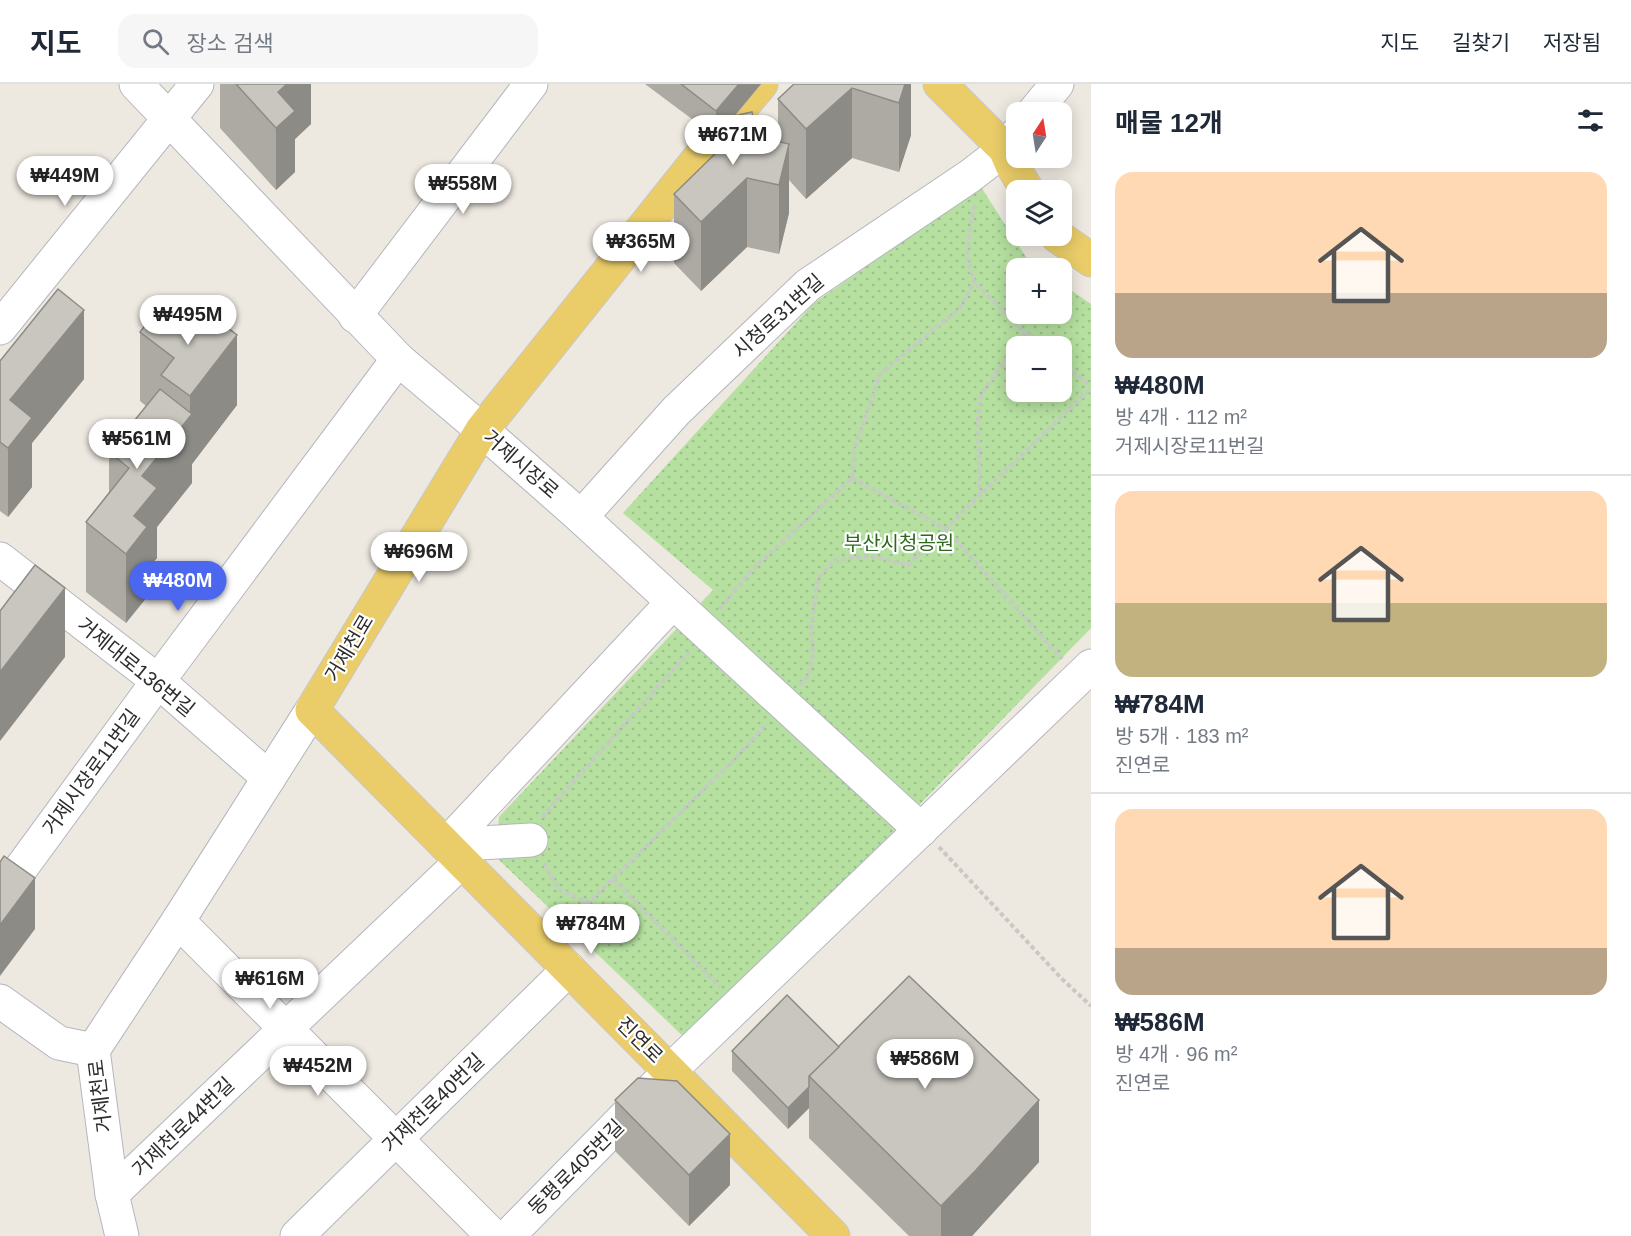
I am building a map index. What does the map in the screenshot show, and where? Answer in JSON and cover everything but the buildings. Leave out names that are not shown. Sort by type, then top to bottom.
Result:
[{"type":"main road","name":"거제천로","points":[[312,710],[482,430],[716,137],[762,84]]},
{"type":"main road","points":[[940,84],[1006,138]]},
{"type":"main road","points":[[1071,246],[1091,260]]},
{"type":"main road","name":"진연로","points":[[312,710],[833,1236]]},
{"type":"street","name":"거제시장로","points":[[136,84],[398,359],[482,430],[673,602],[697,639],[777,711],[921,830]]},
{"type":"street","points":[[0,328],[197,84]]},
{"type":"street","points":[[355,316],[531,84]]},
{"type":"street","points":[[1042,102],[1057,84]]},
{"type":"street","name":"시청로31번길","points":[[580,517],[676,411],[808,285],[970,176],[1006,146]]},
{"type":"street","name":"거제시장로11번길","points":[[0,897],[398,359]]},
{"type":"street","name":"거제대로136번길","points":[[0,559],[158,681],[268,778]]},
{"type":"street","points":[[452,850],[673,602]]},
{"type":"street","name":"동평로405번길","points":[[508,1236],[670,1072],[1085,672]]},
{"type":"street","name":"거제천로","points":[[122,1236],[112,1194],[93,1050],[312,710]]},
{"type":"street","points":[[452,850],[531,840]]},
{"type":"street","name":"거제천로44번길","points":[[112,1194],[286,1029],[452,850]]},
{"type":"street","points":[[178,921],[493,1236]]},
{"type":"street","name":"거제천로40번길","points":[[297,1236],[570,969]]},
{"type":"street","points":[[0,1001],[59,1043],[93,1050]]},
{"type":"path","points":[[981,200],[974,209],[967,258],[974,281],[1016,325],[1031,336]]},
{"type":"path","points":[[974,281],[961,307],[880,375],[855,448],[852,478],[752,570],[697,639],[543,814],[531,840],[559,890],[589,902],[736,758],[809,675],[813,652],[812,629],[818,578],[835,560],[871,556],[908,565],[1091,388],[1072,371]]},
{"type":"path","points":[[980,496],[978,418],[981,394],[1026,332]]},
{"type":"path","points":[[852,478],[946,528],[1085,672]]},
{"type":"path","points":[[921,830],[954,862],[1062,979],[1091,1006]]},
{"type":"path","points":[[613,879],[739,1006]]},
{"type":"green space","name":"부산시청공원","points":[[981,187],[1006,226],[1006,246],[1019,246],[1027,258],[1006,258],[1006,324],[1072,324],[1072,291],[1091,304],[1091,628],[689,1042],[496,857],[499,817],[713,590],[623,513],[814,303]]}]
